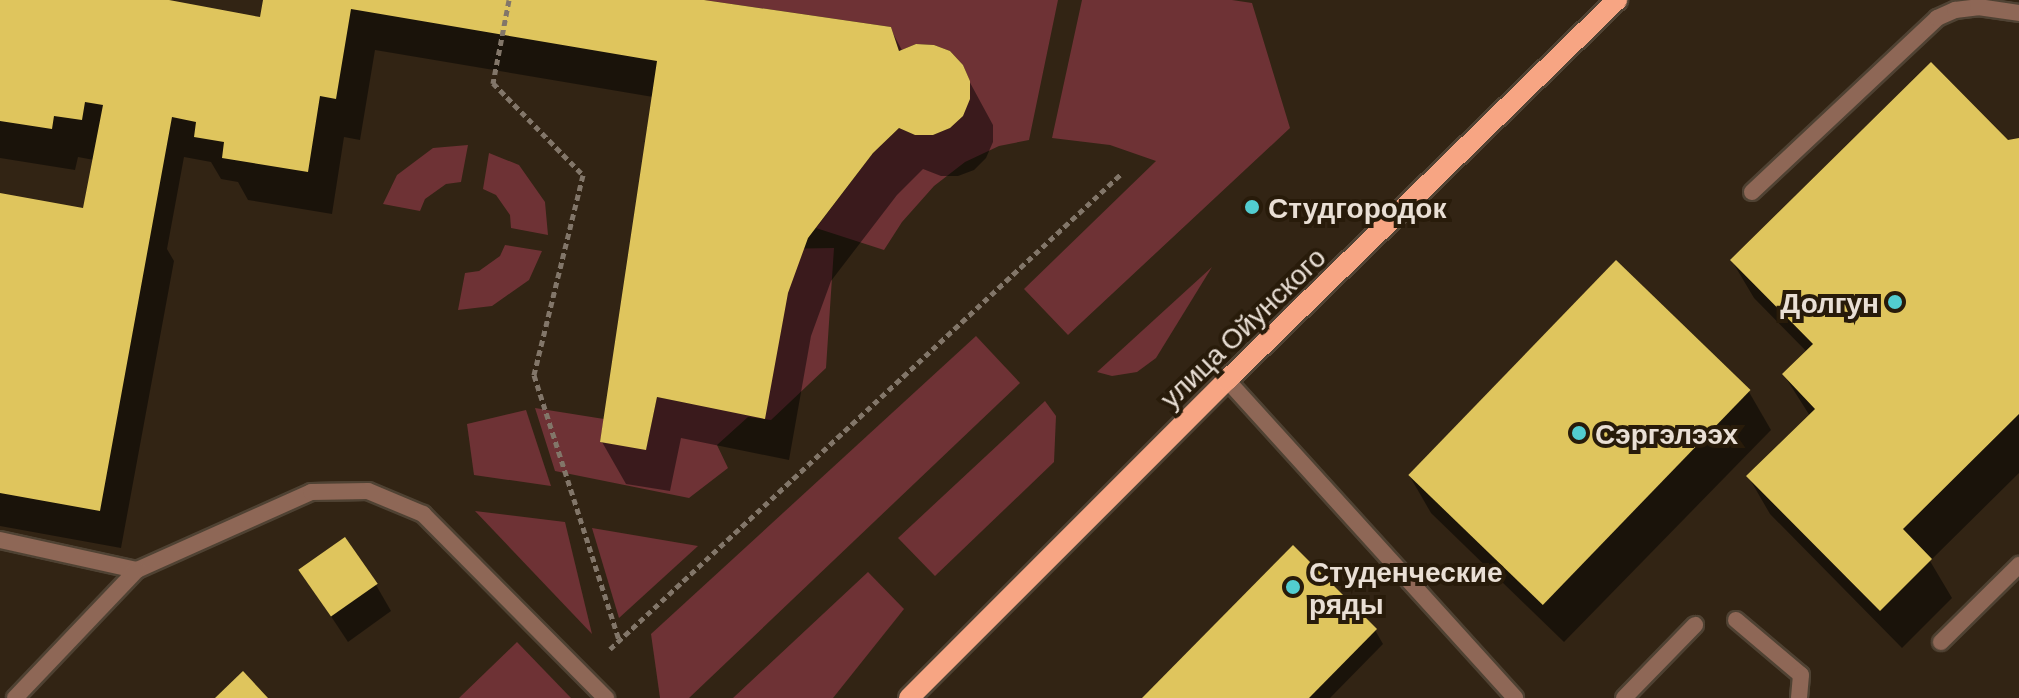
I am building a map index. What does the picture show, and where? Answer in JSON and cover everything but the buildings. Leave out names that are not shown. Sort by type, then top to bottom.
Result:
[{"type":"main road","name":"улица Ойунского","points":[[909,698],[1227,380],[1617,0]]},
{"type":"lane","points":[[1752,192],[1937,18],[1955,10],[1978,7],[2019,13]]},
{"type":"lane","points":[[1227,380],[1515,698]]},
{"type":"lane","points":[[15,698],[137,570],[311,492],[368,491],[423,514],[606,698]]},
{"type":"lane","points":[[0,540],[137,570]]},
{"type":"lane","points":[[1941,642],[2019,565]]},
{"type":"lane","points":[[1736,620],[1801,675],[1799,698]]},
{"type":"lane","points":[[1624,698],[1695,625]]},
{"type":"path","points":[[509,0],[493,83],[583,175],[534,375],[619,640]]},
{"type":"path","points":[[583,675],[1121,174]]},
{"type":"shaded area","points":[[704,0],[1058,0],[1029,140],[999,146],[965,162],[934,186],[902,222],[884,250],[816,228],[873,153],[899,128],[915,135],[933,135],[950,128],[970,81],[963,65],[950,51],[934,45],[916,44],[899,51],[891,27]]},
{"type":"shaded area","points":[[1082,0],[1232,0],[1252,3],[1290,128],[1068,335],[1024,289],[1156,161],[1110,145],[1052,138]]},
{"type":"shaded area","points":[[468,145],[461,182],[446,184],[425,199],[420,211],[383,204],[397,175],[433,148]]},
{"type":"shaded area","points":[[489,153],[519,165],[545,202],[548,235],[511,228],[510,215],[496,195],[483,189]]},
{"type":"shaded area","points":[[505,245],[542,251],[529,280],[492,306],[458,310],[465,273],[479,271],[500,256]]},
{"type":"shaded area","points":[[834,248],[826,368],[771,420],[748,417],[717,445],[728,468],[689,498],[555,471],[535,408],[604,419],[600,442],[646,449],[657,397],[692,404],[776,249]]},
{"type":"shaded area","points":[[1212,267],[1156,358],[1137,372],[1112,376],[1097,372]]},
{"type":"shaded area","points":[[976,336],[1020,383],[689,698],[660,698],[651,634]]},
{"type":"shaded area","points":[[1045,401],[1056,416],[1054,462],[935,576],[898,538]]},
{"type":"shaded area","points":[[526,410],[551,486],[474,475],[467,424]]},
{"type":"shaded area","points":[[475,511],[565,522],[592,634]]},
{"type":"shaded area","points":[[592,528],[698,546],[619,618]]},
{"type":"shaded area","points":[[868,572],[904,609],[833,698],[733,698]]},
{"type":"shaded area","points":[[517,642],[571,698],[459,698]]},
{"type":"place","name":"Студгородок","points":[[1252,207]]},
{"type":"place","name":"Долгун","points":[[1895,302]]},
{"type":"place","name":"Сэргэлээх","points":[[1579,433]]},
{"type":"place","name":"Студенческие ряды","points":[[1293,587]]}]
